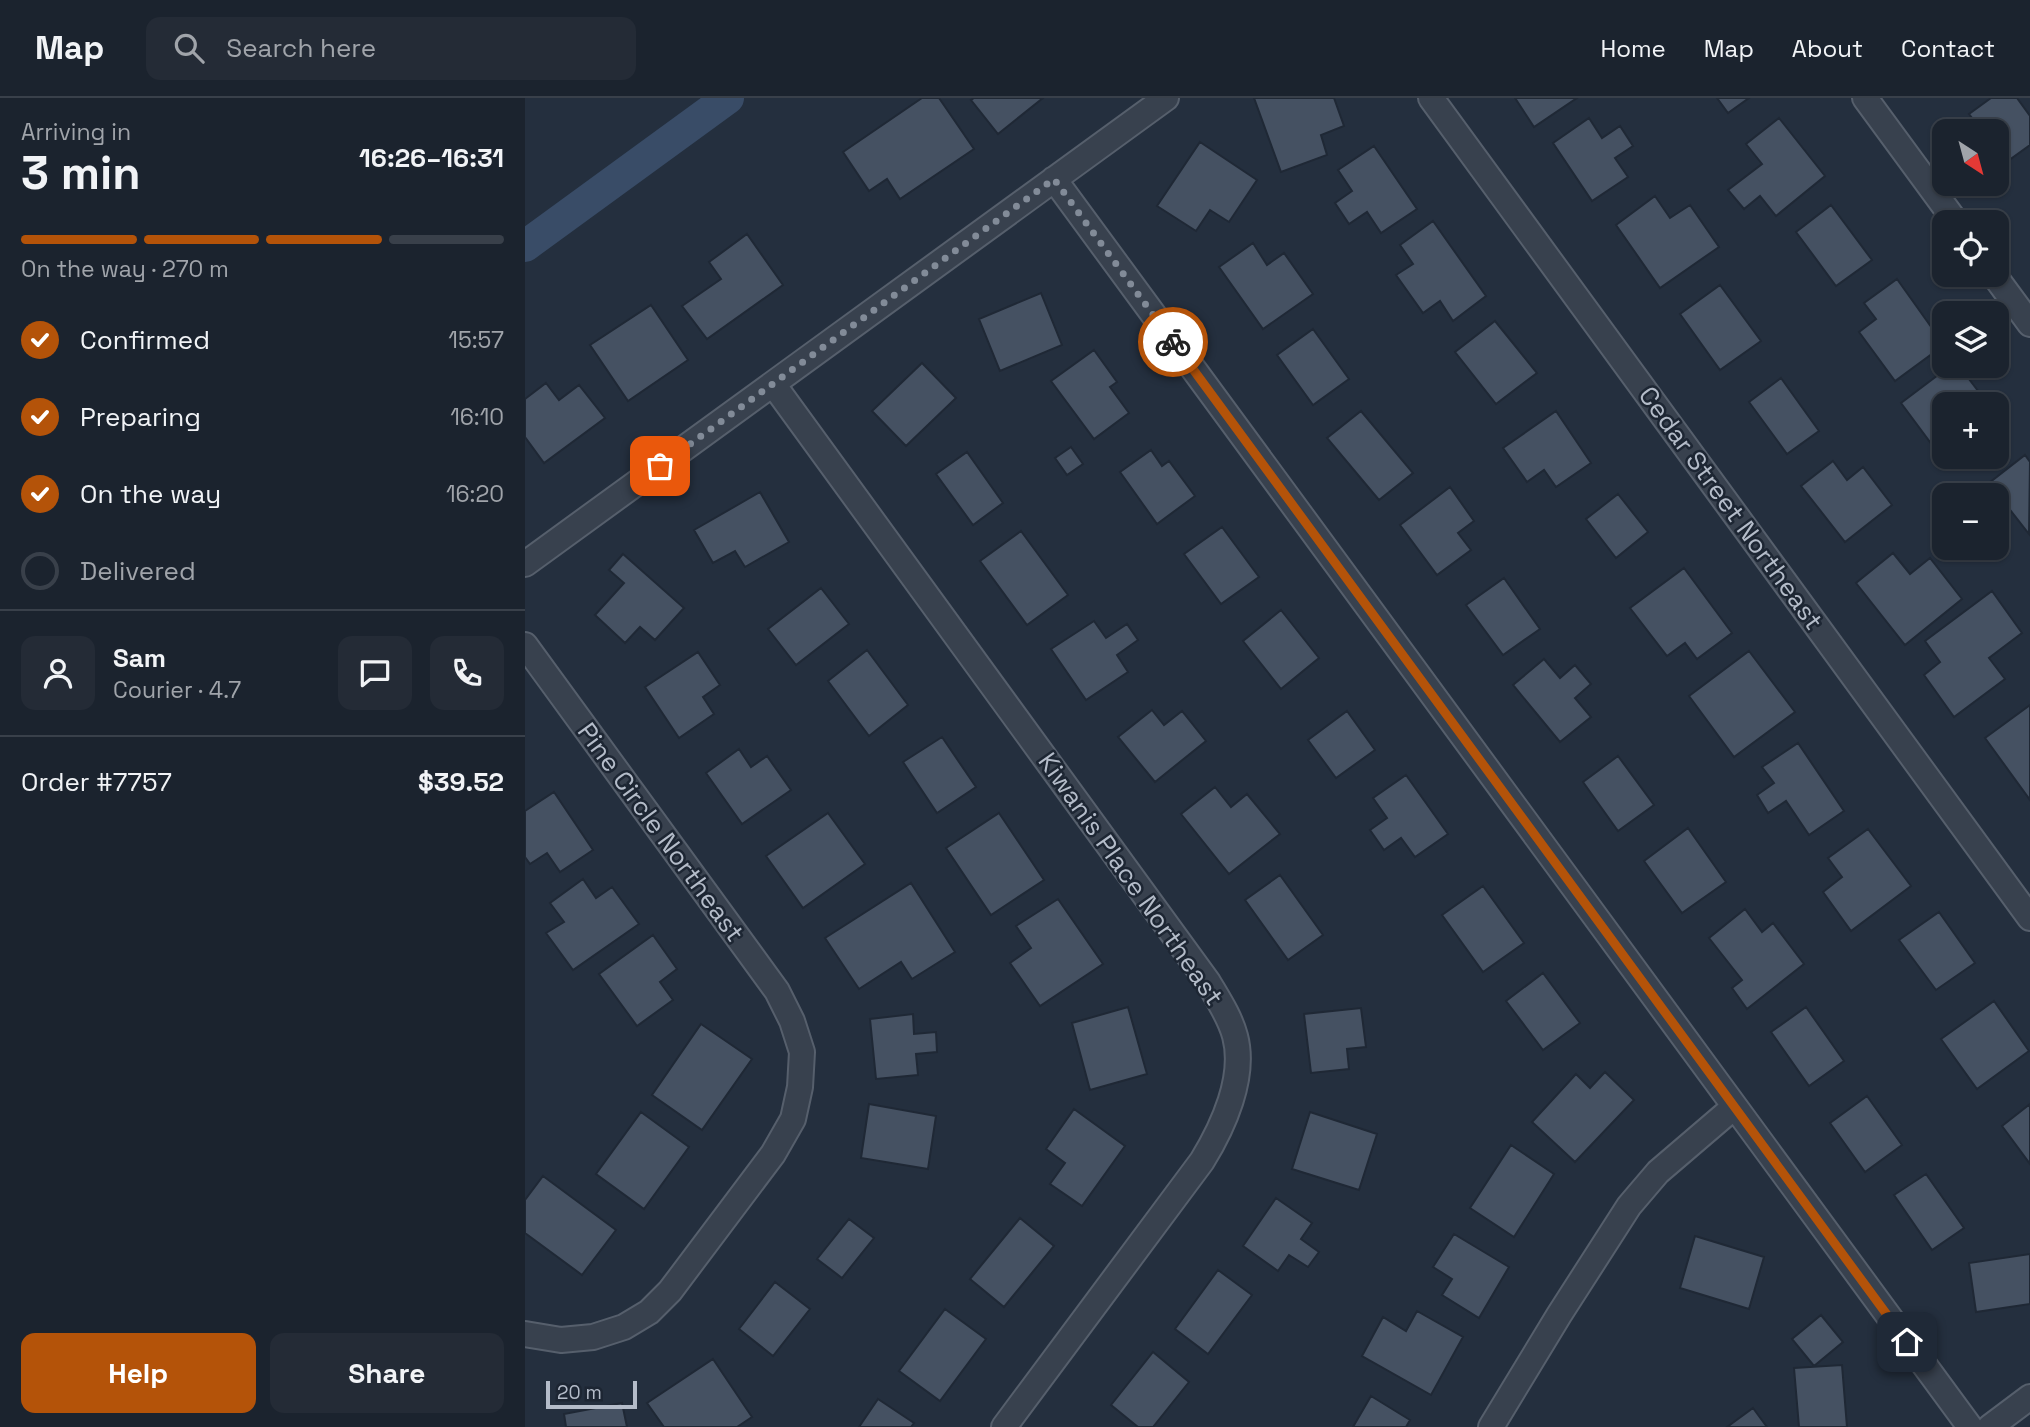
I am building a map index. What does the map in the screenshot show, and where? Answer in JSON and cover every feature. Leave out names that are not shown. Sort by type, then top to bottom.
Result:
[{"type":"street","points":[[525,564],[1166,98]]},
{"type":"street","name":"Cedar Street Northeast","points":[[1431,98],[2030,918]]},
{"type":"street","points":[[1865,98],[1947,210]]},
{"type":"street","points":[[1054,179],[1970,1427]]},
{"type":"street","points":[[2003,287],[2030,324]]},
{"type":"street","name":"Kiwanis Place Northeast","points":[[773,384],[1200,971],[1235,1037],[1238,1063],[1229,1110],[1219,1134],[1202,1161],[1004,1427]]},
{"type":"street","name":"Pine Circle Northeast","points":[[525,645],[777,991],[792,1021],[801,1052],[800,1087],[793,1118],[773,1154],[670,1292],[649,1312],[624,1327],[593,1337],[561,1340],[525,1334]]},
{"type":"street","points":[[1491,1427],[1629,1206],[1658,1172],[1734,1107]]},
{"type":"street","points":[[1990,1427],[2030,1398]]},
{"type":"building","points":[[922,98],[939,98],[974,149],[900,199],[887,179],[869,191],[843,152]]},
{"type":"building","points":[[1043,98],[998,134],[971,100]]},
{"type":"building","points":[[1254,98],[1334,98],[1344,126],[1321,135],[1327,155],[1281,172]]},
{"type":"building","points":[[1515,98],[1577,98],[1534,127]]},
{"type":"building","points":[[1717,98],[1749,98],[1728,113]]},
{"type":"building","points":[[1991,98],[2017,98],[2030,116],[2030,145],[2009,160],[2009,119],[1973,119],[1969,114]]},
{"type":"building","points":[[1589,118],[1602,138],[1620,126],[1633,146],[1615,158],[1628,177],[1592,201],[1553,143]]},
{"type":"building","points":[[1779,118],[1825,176],[1776,216],[1760,196],[1744,209],[1728,190],[1762,164],[1746,144]]},
{"type":"building","points":[[1200,142],[1257,180],[1229,222],[1210,210],[1196,231],[1157,206]]},
{"type":"building","points":[[1374,146],[1417,209],[1381,233],[1367,212],[1349,224],[1335,203],[1352,191],[1338,170]]},
{"type":"building","points":[[1655,196],[1670,218],[1690,205],[1719,247],[1660,288],[1616,225]]},
{"type":"building","points":[[1831,205],[1872,260],[1836,286],[1796,232]]},
{"type":"building","points":[[1433,221],[1486,296],[1453,321],[1440,301],[1423,313],[1396,275],[1413,264],[1400,245]]},
{"type":"building","points":[[747,234],[783,285],[707,339],[682,306],[721,279],[709,262]]},
{"type":"building","points":[[1253,243],[1267,265],[1284,253],[1313,294],[1263,329],[1219,267]]},
{"type":"building","points":[[1897,279],[1932,328],[1932,354],[1895,381],[1859,332],[1876,319],[1864,303]]},
{"type":"building","points":[[1720,285],[1761,341],[1720,370],[1680,314]]},
{"type":"building","points":[[1041,293],[1062,345],[1000,371],[979,319]]},
{"type":"building","points":[[651,305],[688,360],[628,401],[590,345]]},
{"type":"building","points":[[1495,321],[1537,373],[1496,404],[1455,352]]},
{"type":"building","points":[[1313,329],[1349,379],[1313,405],[1277,355]]},
{"type":"building","points":[[1094,350],[1117,382],[1110,387],[1129,413],[1094,439],[1051,381]]},
{"type":"building","points":[[922,363],[956,398],[906,446],[872,411]]},
{"type":"building","points":[[1781,378],[1819,431],[1787,454],[1749,402]]},
{"type":"building","points":[[1934,378],[1968,378],[1979,392],[1932,392],[1930,442],[1901,403]]},
{"type":"building","points":[[546,383],[559,400],[579,385],[605,418],[544,463],[525,437],[525,399]]},
{"type":"building","points":[[1361,411],[1413,473],[1379,500],[1327,438]]},
{"type":"building","points":[[1556,411],[1591,463],[1556,487],[1544,470],[1527,482],[1503,448]]},
{"type":"building","points":[[1071,447],[1083,464],[1067,475],[1055,458]]},
{"type":"building","points":[[1151,450],[1162,466],[1169,461],[1195,496],[1157,524],[1120,472]]},
{"type":"building","points":[[967,452],[1003,503],[973,525],[936,474]]},
{"type":"building","points":[[2025,455],[2030,462],[2029,534],[2009,508],[2009,483],[1989,483]]},
{"type":"building","points":[[1833,461],[1847,480],[1863,467],[1892,505],[1845,542],[1801,486]]},
{"type":"building","points":[[1450,487],[1474,521],[1458,533],[1471,550],[1437,575],[1400,525]]},
{"type":"building","points":[[760,492],[789,542],[745,567],[735,551],[713,563],[694,530]]},
{"type":"building","points":[[1618,494],[1648,532],[1616,558],[1586,519]]},
{"type":"building","points":[[1222,527],[1259,577],[1221,604],[1184,554]]},
{"type":"building","points":[[1021,531],[1068,595],[1027,625],[980,561]]},
{"type":"building","points":[[1893,553],[1910,574],[1930,558],[1962,599],[1905,645],[1856,583]]},
{"type":"building","points":[[623,554],[684,608],[655,640],[640,627],[625,643],[595,615],[624,583],[609,570]]},
{"type":"building","points":[[1684,568],[1732,633],[1697,659],[1685,643],[1667,656],[1630,608]]},
{"type":"building","points":[[1504,578],[1540,629],[1503,655],[1466,605]]},
{"type":"building","points":[[821,588],[849,624],[796,665],[768,629]]},
{"type":"building","points":[[1992,591],[2022,633],[1989,658],[2005,679],[1954,717],[1924,675],[1940,662],[1925,641]]},
{"type":"building","points":[[1281,610],[1319,658],[1281,689],[1243,641]]},
{"type":"building","points":[[1094,621],[1106,638],[1127,624],[1138,640],[1117,655],[1128,672],[1086,700],[1051,649]]},
{"type":"building","points":[[867,650],[908,705],[869,736],[828,681]]},
{"type":"building","points":[[1749,651],[1795,712],[1734,757],[1689,696]]},
{"type":"building","points":[[698,652],[720,685],[703,697],[714,714],[679,738],[645,687]]},
{"type":"building","points":[[1544,659],[1560,678],[1575,665],[1591,684],[1575,698],[1591,717],[1560,742],[1513,685]]},
{"type":"building","points":[[2030,705],[2030,800],[1985,738]]},
{"type":"building","points":[[1152,710],[1164,725],[1182,711],[1206,741],[1155,782],[1118,737]]},
{"type":"building","points":[[1347,711],[1375,750],[1336,778],[1308,740]]},
{"type":"building","points":[[942,737],[976,787],[937,813],[903,762]]},
{"type":"building","points":[[1798,743],[1844,811],[1809,835],[1786,801],[1768,813],[1757,795],[1774,783],[1762,767]]},
{"type":"building","points":[[739,749],[751,767],[767,756],[791,790],[742,824],[706,773]]},
{"type":"building","points":[[1618,756],[1654,805],[1618,831],[1583,782]]},
{"type":"building","points":[[1406,775],[1448,834],[1415,857],[1401,838],[1384,850],[1370,830],[1387,818],[1373,798]]},
{"type":"building","points":[[1215,787],[1231,807],[1247,794],[1280,834],[1229,874],[1181,814]]},
{"type":"building","points":[[554,792],[593,850],[560,872],[547,853],[530,864],[525,857],[525,811]]},
{"type":"building","points":[[828,813],[865,864],[803,908],[766,856]]},
{"type":"building","points":[[999,813],[1044,880],[991,915],[946,848]]},
{"type":"building","points":[[1688,828],[1726,882],[1682,913],[1644,861]]},
{"type":"building","points":[[1868,829],[1911,886],[1851,931],[1823,892],[1842,877],[1828,858]]},
{"type":"building","points":[[1280,875],[1323,935],[1288,960],[1245,900]]},
{"type":"building","points":[[583,879],[596,898],[612,887],[639,924],[573,970],[546,933],[564,922],[550,903]]},
{"type":"building","points":[[911,883],[955,952],[912,979],[901,962],[859,989],[825,938]]},
{"type":"building","points":[[1483,886],[1524,943],[1483,972],[1442,915]]},
{"type":"building","points":[[1058,899],[1103,964],[1040,1006],[1010,963],[1031,948],[1016,926]]},
{"type":"building","points":[[1745,909],[1762,932],[1773,923],[1804,964],[1747,1009],[1732,988],[1742,980],[1709,938]]},
{"type":"building","points":[[1939,912],[1975,963],[1936,990],[1899,940]]},
{"type":"building","points":[[653,935],[677,969],[660,982],[673,1000],[637,1026],[599,974]]},
{"type":"building","points":[[1543,973],[1580,1023],[1543,1050],[1506,1001]]},
{"type":"building","points":[[1994,1001],[2029,1051],[1977,1089],[1941,1039]]},
{"type":"building","points":[[1128,1007],[1147,1074],[1090,1090],[1072,1023]]},
{"type":"building","points":[[1806,1007],[1844,1061],[1809,1086],[1771,1032]]},
{"type":"building","points":[[1361,1008],[1366,1047],[1347,1049],[1349,1069],[1311,1073],[1304,1014]]},
{"type":"building","points":[[913,1014],[914,1034],[936,1032],[937,1052],[916,1054],[918,1075],[876,1079],[870,1019]]},
{"type":"building","points":[[701,1024],[752,1059],[702,1130],[652,1095]]},
{"type":"building","points":[[1605,1072],[1634,1100],[1575,1162],[1532,1122],[1576,1074],[1590,1088]]},
{"type":"building","points":[[1867,1096],[1902,1145],[1865,1172],[1830,1123]]},
{"type":"building","points":[[869,1104],[936,1116],[928,1169],[861,1158]]},
{"type":"building","points":[[2030,1104],[2030,1164],[2002,1126]]},
{"type":"building","points":[[1074,1109],[1125,1146],[1082,1206],[1050,1184],[1065,1163],[1046,1149]]},
{"type":"building","points":[[641,1112],[689,1147],[644,1209],[596,1174]]},
{"type":"building","points":[[1310,1112],[1377,1134],[1359,1190],[1292,1169]]},
{"type":"building","points":[[1511,1145],[1554,1174],[1514,1237],[1470,1208]]},
{"type":"building","points":[[1926,1174],[1964,1228],[1932,1250],[1894,1195]]},
{"type":"building","points":[[543,1176],[616,1230],[582,1275],[525,1233],[525,1200]]},
{"type":"building","points":[[1276,1198],[1312,1223],[1301,1239],[1319,1252],[1308,1267],[1289,1255],[1278,1271],[1243,1246]]},
{"type":"building","points":[[1020,1218],[1054,1246],[1004,1307],[970,1279]]},
{"type":"building","points":[[849,1219],[874,1238],[842,1278],[817,1259]]},
{"type":"building","points":[[1454,1234],[1509,1267],[1479,1318],[1442,1295],[1452,1279],[1433,1267]]},
{"type":"building","points":[[1695,1236],[1764,1257],[1749,1309],[1680,1288]]},
{"type":"building","points":[[2030,1254],[2030,1304],[1976,1312],[1969,1263]]},
{"type":"building","points":[[1218,1270],[1252,1295],[1208,1354],[1175,1329]]},
{"type":"building","points":[[775,1282],[810,1309],[773,1356],[739,1329]]},
{"type":"building","points":[[945,1309],[986,1339],[940,1401],[899,1371]]},
{"type":"building","points":[[1417,1311],[1463,1337],[1431,1395],[1362,1356],[1383,1317],[1406,1331]]},
{"type":"building","points":[[1821,1315],[1843,1342],[1814,1366],[1792,1339]]},
{"type":"building","points":[[1153,1352],[1189,1382],[1153,1427],[1138,1427],[1111,1405]]},
{"type":"building","points":[[713,1359],[752,1417],[737,1427],[664,1427],[647,1403]]},
{"type":"building","points":[[1842,1365],[1847,1427],[1799,1427],[1794,1368]]},
{"type":"building","points":[[1371,1396],[1410,1420],[1406,1427],[1353,1427]]},
{"type":"building","points":[[878,1399],[914,1423],[911,1427],[859,1427]]},
{"type":"building","points":[[622,1403],[627,1427],[566,1427],[564,1414]]},
{"type":"building","points":[[1753,1408],[1767,1427],[1727,1427]]},
{"type":"waterway","points":[[525,246],[728,98]]},
{"type":"way so far","points":[[660,466],[1054,179],[1173,342]]},
{"type":"route","points":[[1173,342],[1907,1342]]}]
